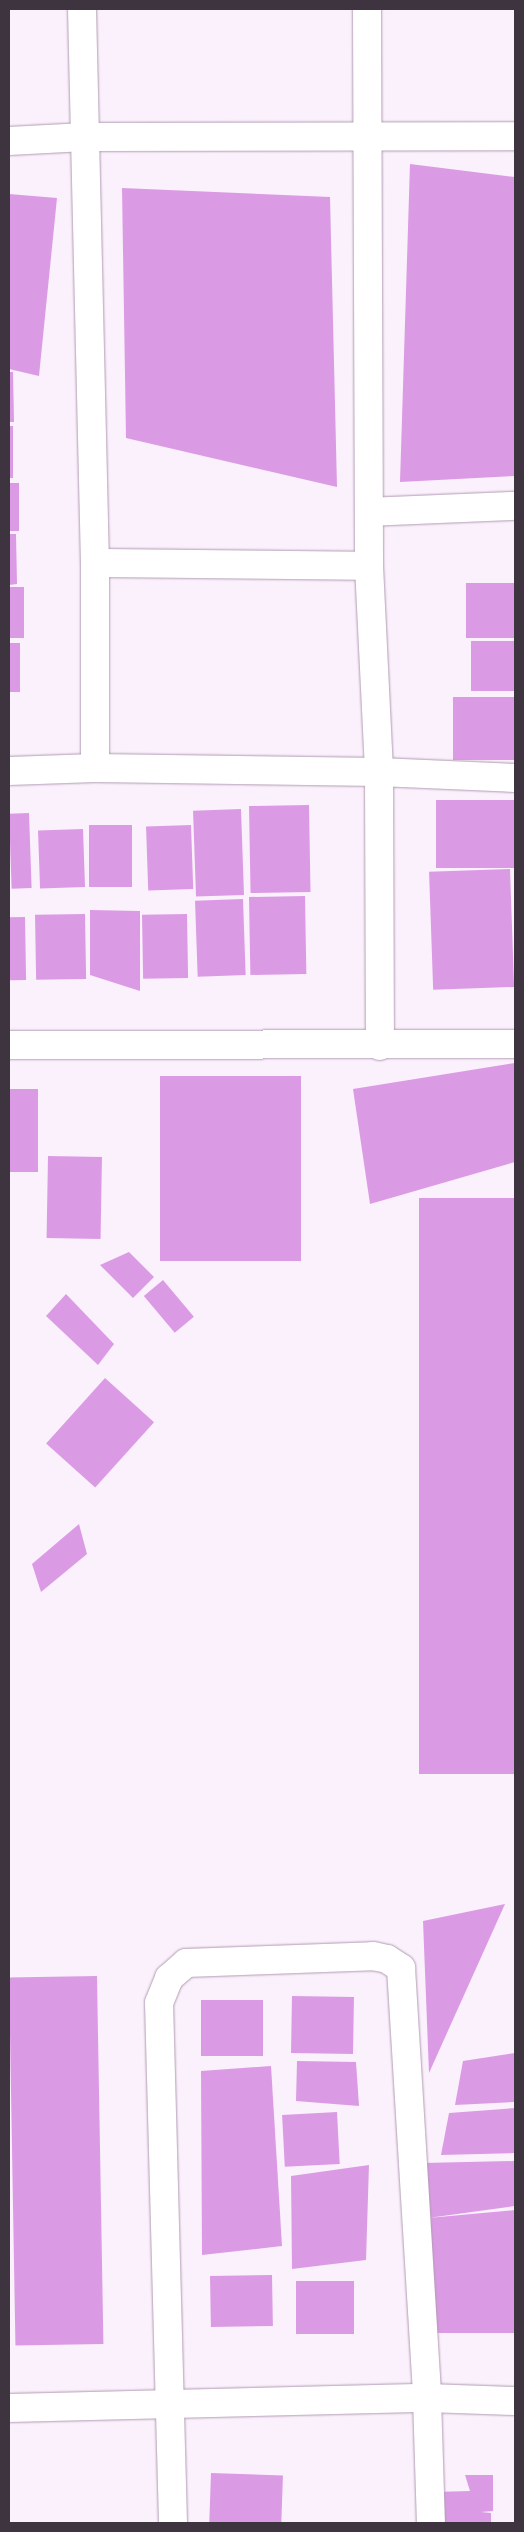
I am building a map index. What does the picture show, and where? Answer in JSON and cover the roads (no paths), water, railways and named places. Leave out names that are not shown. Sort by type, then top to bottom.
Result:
[{"type":"street","points":[[82,9],[95,563],[95,768]]},
{"type":"street","points":[[367,9],[369,136],[369,566],[379,772],[380,1046]]},
{"type":"street","points":[[9,141],[85,138],[515,136]]},
{"type":"street","points":[[369,512],[515,506]]},
{"type":"street","points":[[95,563],[369,566]]},
{"type":"street","points":[[9,771],[95,768],[379,772],[515,778]]},
{"type":"street","points":[[9,1045],[380,1046],[515,1044]]},
{"type":"street","points":[[173,2523],[159,2004],[169,1978],[186,1963],[373,1956],[387,1959],[400,1968],[427,2398],[430,2523]]},
{"type":"street","points":[[9,2408],[170,2406],[427,2398],[515,2401]]}]
